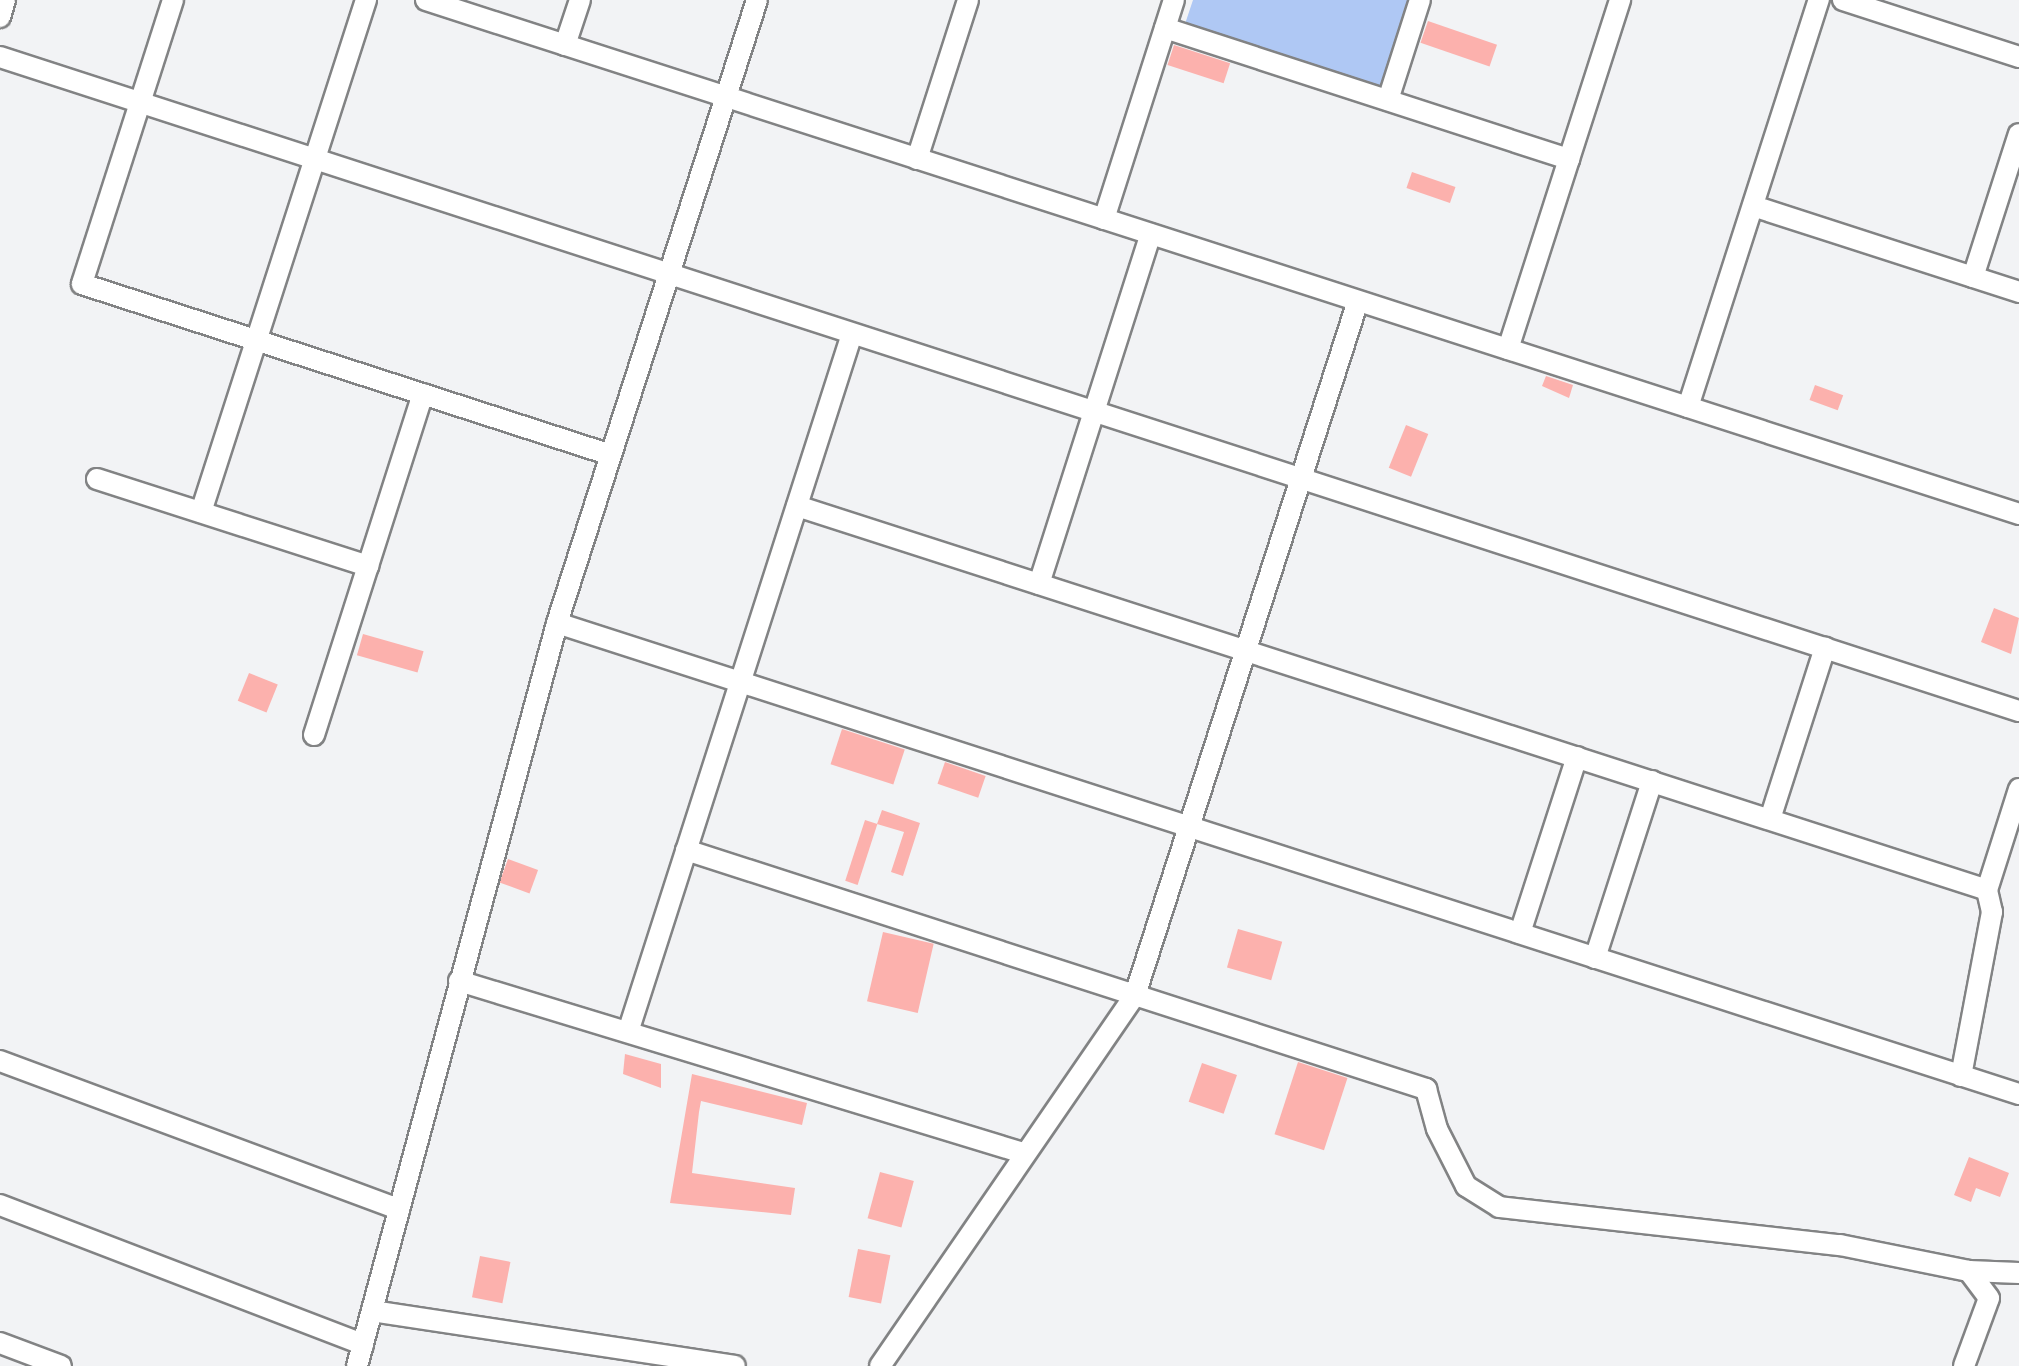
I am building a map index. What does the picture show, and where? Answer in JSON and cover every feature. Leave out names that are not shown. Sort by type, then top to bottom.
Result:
[{"type":"street","points":[[0,17],[6,0]]},
{"type":"street","points":[[173,0],[82,284],[610,455]]},
{"type":"street","points":[[201,512],[366,0]]},
{"type":"street","points":[[426,0],[2019,514]]},
{"type":"street","points":[[565,45],[580,0]]},
{"type":"street","points":[[357,1366],[556,622],[756,0]]},
{"type":"street","points":[[917,159],[968,0]]},
{"type":"street","points":[[1104,219],[1174,0]]},
{"type":"street","points":[[1388,100],[1420,0]]},
{"type":"street","points":[[1508,349],[1620,0]]},
{"type":"street","points":[[1688,408],[1819,0]]},
{"type":"street","points":[[1842,0],[2019,57]]},
{"type":"street","points":[[1165,28],[1569,159]]},
{"type":"street","points":[[0,56],[2019,710]]},
{"type":"street","points":[[1973,278],[2019,134]]},
{"type":"street","points":[[1753,206],[2019,292]]},
{"type":"street","points":[[1039,584],[1151,234]]},
{"type":"street","points":[[880,1366],[1135,995],[1358,301]]},
{"type":"street","points":[[628,1032],[852,334]]},
{"type":"street","points":[[314,735],[423,394]]},
{"type":"street","points":[[96,479],[368,566]]},
{"type":"street","points":[[797,506],[1987,890]]},
{"type":"street","points":[[556,622],[2019,1094]]},
{"type":"street","points":[[1770,820],[1825,648]]},
{"type":"street","points":[[1520,933],[1577,757]]},
{"type":"street","points":[[1595,958],[1652,782]]},
{"type":"street","points":[[1961,1076],[1992,912],[1987,890],[2019,789]]},
{"type":"street","points":[[686,850],[1426,1089],[1437,1130],[1466,1186],[1499,1207],[1840,1245],[1969,1271],[2019,1272]]},
{"type":"street","points":[[459,981],[1024,1153]]},
{"type":"street","points":[[0,1062],[399,1208]]},
{"type":"street","points":[[0,1205],[363,1344]]},
{"type":"street","points":[[1964,1366],[1989,1298],[1969,1271]]},
{"type":"street","points":[[372,1312],[634,1359],[735,1366]]},
{"type":"street","points":[[0,1344],[28,1360],[61,1366]]},
{"type":"shaded area","points":[[1193,0],[1415,0],[1384,93],[1184,27]]},
{"type":"building","points":[[1428,21],[1497,45],[1490,67],[1421,43]]},
{"type":"building","points":[[1174,45],[1230,63],[1224,83],[1168,65]]},
{"type":"building","points":[[1412,172],[1455,187],[1450,203],[1406,188]]},
{"type":"building","points":[[1546,376],[1573,385],[1569,398],[1542,386]]},
{"type":"building","points":[[1815,385],[1843,395],[1838,410],[1810,400]]},
{"type":"building","points":[[1406,425],[1428,434],[1411,477],[1389,468]]},
{"type":"building","points":[[1994,608],[2019,618],[2011,654],[1981,642]]},
{"type":"building","points":[[363,634],[424,651],[417,673],[357,655]]},
{"type":"building","points":[[249,673],[278,685],[267,712],[238,701]]},
{"type":"building","points":[[842,729],[905,749],[893,785],[831,764]]},
{"type":"building","points":[[945,762],[986,776],[978,798],[938,784]]},
{"type":"building","points":[[882,810],[920,823],[903,876],[891,872],[904,832],[877,824]]},
{"type":"building","points":[[865,820],[877,824],[858,885],[845,881]]},
{"type":"building","points":[[508,859],[538,870],[530,893],[499,882]]},
{"type":"building","points":[[1238,929],[1282,942],[1271,980],[1227,967]]},
{"type":"building","points":[[883,932],[934,944],[918,1013],[867,1001]]},
{"type":"building","points":[[625,1054],[661,1064],[661,1088],[623,1074]]},
{"type":"building","points":[[1298,1062],[1347,1078],[1324,1150],[1275,1134]]},
{"type":"building","points":[[1202,1063],[1237,1075],[1224,1114],[1189,1102]]},
{"type":"building","points":[[692,1074],[807,1103],[802,1125],[701,1101],[699,1112],[692,1173],[795,1188],[791,1215],[670,1203]]},
{"type":"building","points":[[1969,1157],[2009,1173],[2000,1197],[1976,1188],[1971,1202],[1954,1195]]},
{"type":"building","points":[[880,1172],[914,1181],[901,1227],[868,1218]]},
{"type":"building","points":[[858,1249],[890,1255],[881,1303],[849,1297]]},
{"type":"building","points":[[480,1256],[510,1262],[502,1303],[472,1297]]}]
